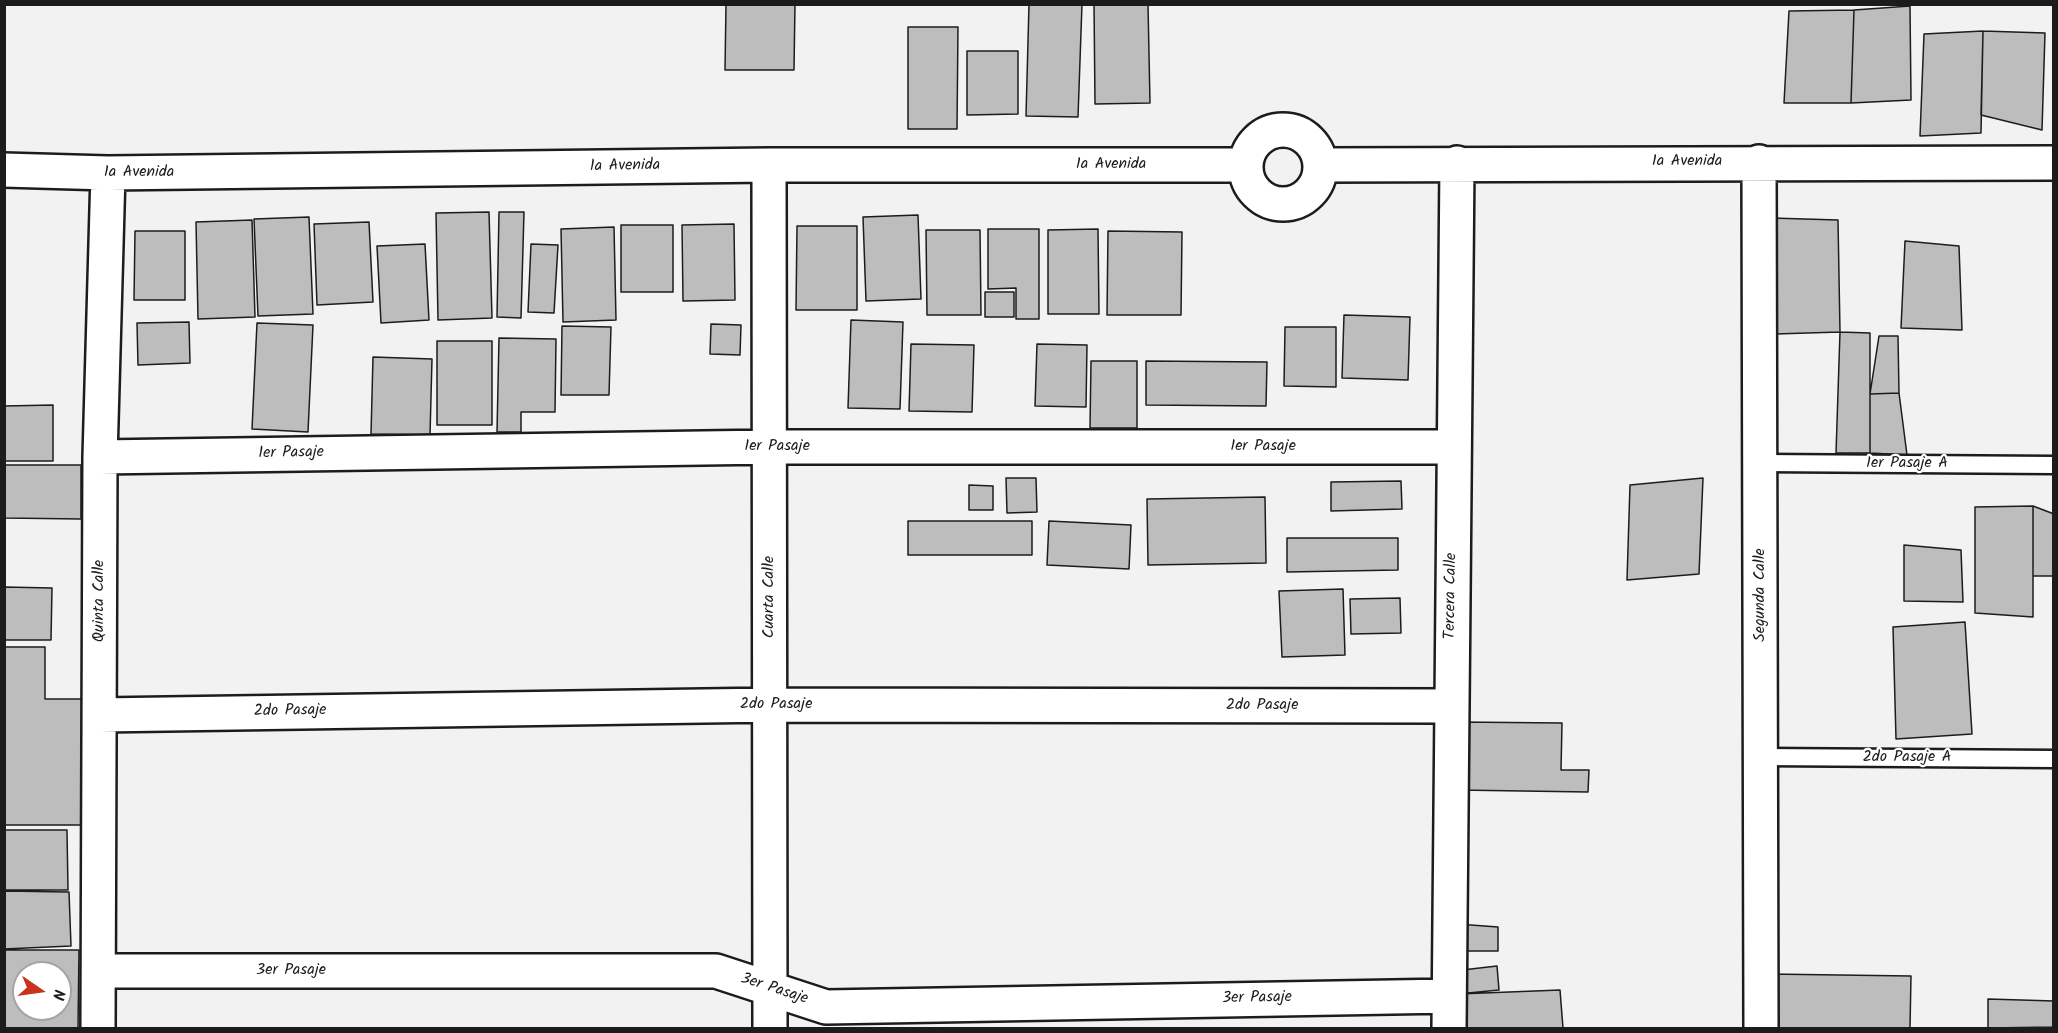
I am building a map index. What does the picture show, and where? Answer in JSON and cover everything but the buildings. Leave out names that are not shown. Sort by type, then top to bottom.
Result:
[{"type":"street","points":[[1277,130],[1295,133],[1310,142],[1317,153],[1320,165],[1319,177],[1314,188],[1306,196],[1283,205],[1260,197],[1252,188],[1247,177],[1246,165],[1249,153],[1256,143],[1277,130]]},
{"type":"street","name":"1a Avenida","points":[[1320,165],[1759,162],[2054,163]]},
{"type":"street","name":"Segunda Calle","points":[[1759,162],[1761,1029]]},
{"type":"street","name":"Tercera Calle","points":[[1449,1029],[1458,163]]},
{"type":"street","name":"1a Avenida","points":[[4,170],[108,173],[769,165],[1246,165]]},
{"type":"street","name":"Cuarta Calle","points":[[769,165],[770,1029]]},
{"type":"street","name":"Quinta Calle","points":[[99,1029],[100,457],[108,173]]},
{"type":"street","name":"1er Pasaje","points":[[100,457],[770,447],[1454,447]]},
{"type":"street","name":"2do Pasaje","points":[[100,715],[771,705],[1451,706]]},
{"type":"street","name":"3er Pasaje","points":[[99,971],[716,972],[826,1007],[1449,996]]},
{"type":"lane","name":"1er Pasaje A","points":[[1761,464],[2054,465]]},
{"type":"lane","name":"2do Pasaje A","points":[[1761,757],[2054,759]]}]
